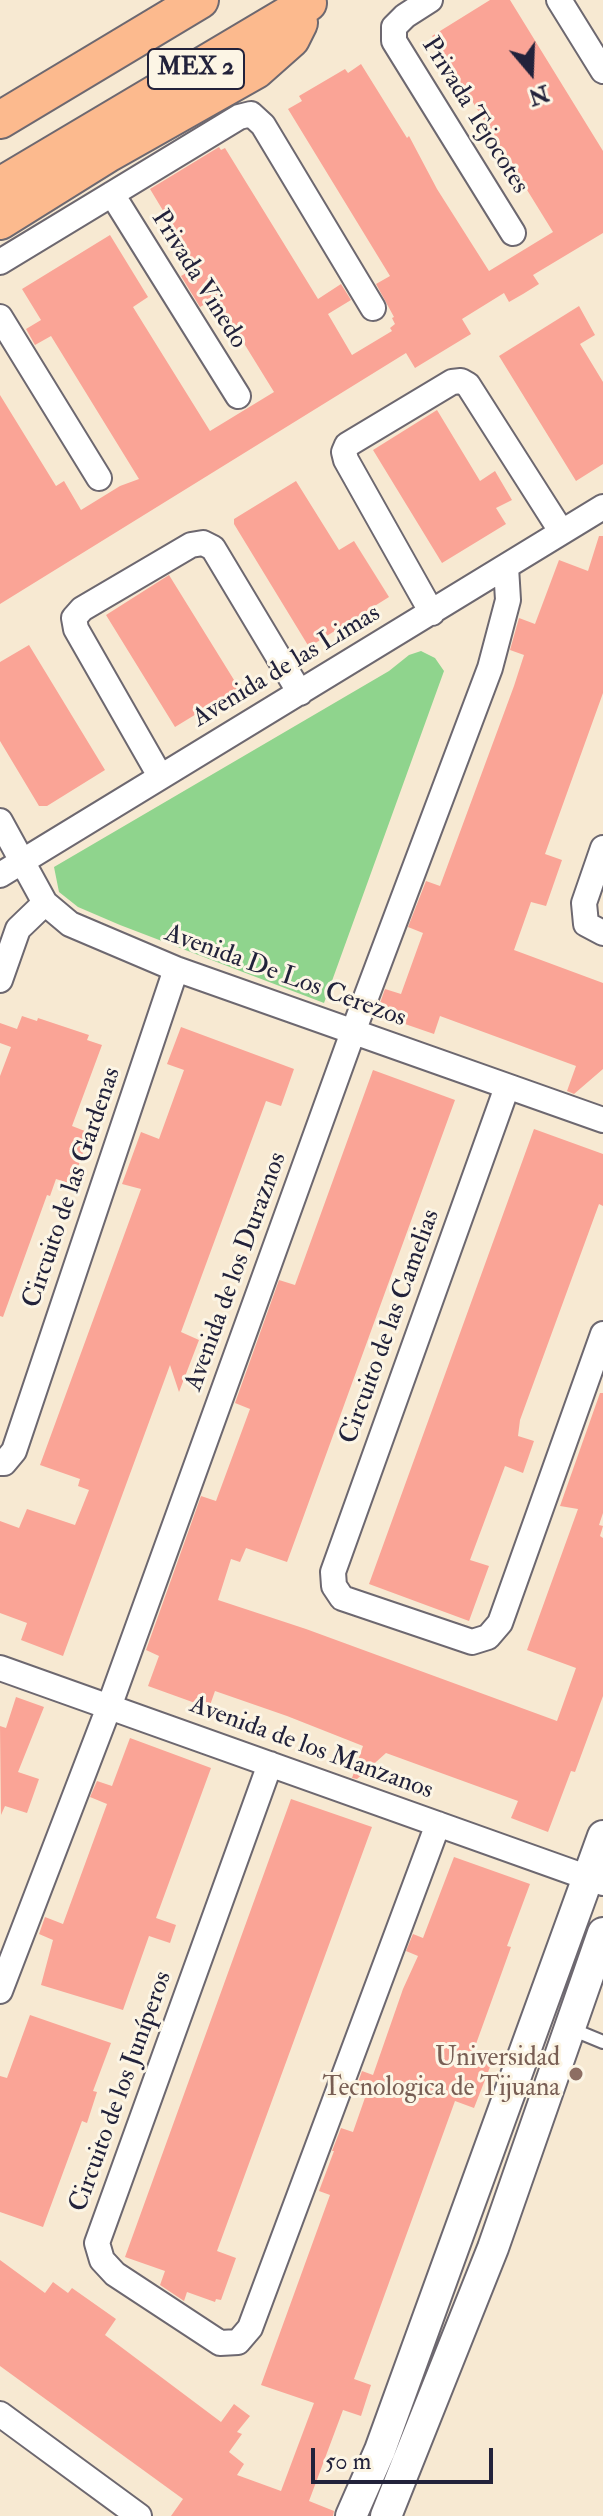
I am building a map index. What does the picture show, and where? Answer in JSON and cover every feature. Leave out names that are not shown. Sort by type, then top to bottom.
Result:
[{"type":"main road","name":"MEX 2","points":[[0,120],[200,0]]},
{"type":"main road","name":"MEX 2","points":[[0,186],[301,3]]},
{"type":"main road","points":[[0,221],[109,153],[256,70],[291,39],[299,23],[301,3]]},
{"type":"street","name":"Privada Tejocotes","points":[[430,0],[394,27],[394,41],[513,233]]},
{"type":"street","points":[[559,0],[603,71]]},
{"type":"street","points":[[0,262],[239,117],[251,114],[263,125],[373,308]]},
{"type":"street","name":"Privada Vinedo","points":[[112,194],[238,396]]},
{"type":"street","points":[[0,317],[99,478]]},
{"type":"street","points":[[432,613],[346,460],[344,452],[347,445],[452,382],[461,381],[468,385],[561,531]]},
{"type":"street","name":"Avenida de las Limas","points":[[0,875],[603,507]]},
{"type":"street","points":[[160,776],[76,629],[74,618],[82,609],[191,545],[203,543],[213,548],[300,693]]},
{"type":"street","name":"Avenida de los Duraznos","points":[[0,1991],[109,1707],[353,1032],[490,668],[508,600],[506,567]]},
{"type":"street","name":"Avenida De Los Cerezos","points":[[0,821],[45,903],[70,924],[176,969],[603,1120]]},
{"type":"street","points":[[603,848],[584,903],[586,924],[603,933]]},
{"type":"street","points":[[0,980],[18,929],[45,903]]},
{"type":"street","name":"Circuito de las Gardenas","points":[[0,1463],[4,1463],[14,1451],[176,969]]},
{"type":"street","name":"Circuito de las Camelias","points":[[507,1087],[333,1572],[334,1586],[342,1598],[472,1642],[488,1637],[500,1623],[603,1334]]},
{"type":"street","name":"Avenida de los Manzanos","points":[[0,1668],[596,1880]]},
{"type":"street","name":"Circuito de los Juníperos","points":[[270,1764],[97,2243],[102,2260],[115,2274],[220,2343],[238,2342],[250,2328],[438,1824]]},
{"type":"street","points":[[351,2516],[380,2450],[596,1880],[603,1836]]},
{"type":"street","points":[[386,2516],[493,2248],[603,1933]]},
{"type":"street","points":[[0,2414],[139,2516]]},
{"type":"lane","points":[[569,2028],[603,2042]]},
{"type":"green space","points":[[421,651],[435,658],[444,671],[324,1003],[120,925],[78,907],[59,892],[54,867],[389,671],[409,655]]},
{"type":"building","points":[[490,0],[510,0],[603,151],[603,233],[533,275],[539,284],[523,294],[509,302],[504,293],[462,319],[471,334],[415,368],[406,353],[0,604],[0,395],[56,486],[64,481],[81,510],[120,486],[139,479],[51,336],[35,345],[26,329],[41,320],[22,289],[110,235],[148,297],[133,307],[210,431],[274,392],[216,298],[200,307],[181,276],[197,267],[150,189],[219,147],[221,150],[225,148],[318,299],[341,284],[351,300],[328,314],[352,355],[392,331],[390,328],[395,324],[394,317],[376,284],[390,276],[288,109],[302,101],[299,96],[345,69],[348,73],[361,64],[407,138],[409,136],[437,189],[489,271],[553,232],[432,36]]},
{"type":"building","points":[[579,306],[595,335],[580,344],[603,382],[603,464],[576,481],[499,356]]},
{"type":"building","points":[[437,410],[480,481],[495,471],[512,500],[496,508],[506,524],[442,563],[373,450]]},
{"type":"building","points":[[296,481],[339,550],[354,541],[389,597],[309,647],[234,524],[234,519]]},
{"type":"building","points":[[599,536],[603,536],[603,693],[545,854],[562,860],[546,906],[531,902],[514,950],[603,983],[603,1069],[574,1094],[567,1091],[576,1066],[440,1016],[434,1034],[376,1014],[385,989],[401,994],[423,933],[408,927],[426,881],[440,886],[514,686],[524,655],[510,650],[519,618],[535,624],[559,560],[588,571]]},
{"type":"building","points":[[169,575],[239,688],[175,727],[106,615]]},
{"type":"building","points":[[29,645],[105,770],[47,806],[39,806],[0,741],[0,662]]},
{"type":"building","points":[[22,1016],[37,1021],[38,1018],[89,1035],[87,1040],[102,1045],[72,1126],[90,1133],[72,1184],[56,1179],[50,1196],[47,1195],[3,1317],[0,1316],[0,1076],[11,1047],[0,1043],[0,1023],[17,1029]]},
{"type":"building","points":[[181,1027],[294,1069],[281,1106],[266,1101],[181,1332],[199,1340],[179,1392],[170,1365],[63,1656],[21,1640],[27,1623],[0,1613],[0,1521],[19,1528],[27,1509],[75,1525],[89,1490],[78,1486],[80,1479],[40,1465],[141,1189],[122,1184],[141,1132],[159,1139],[184,1070],[167,1064]]},
{"type":"building","points":[[373,1070],[455,1100],[287,1562],[246,1548],[240,1562],[231,1559],[218,1600],[557,1721],[576,1668],[527,1650],[578,1509],[560,1506],[600,1393],[603,1393],[603,1513],[599,1525],[603,1526],[600,1536],[603,1538],[603,1696],[575,1772],[571,1771],[548,1832],[511,1818],[518,1801],[386,1753],[357,1779],[352,1778],[363,1746],[287,1716],[215,1691],[209,1708],[148,1686],[159,1656],[146,1650],[201,1496],[216,1501],[250,1409],[235,1403],[279,1280],[295,1285]]},
{"type":"building","points":[[534,1129],[603,1154],[603,1206],[599,1204],[520,1420],[518,1436],[534,1441],[523,1473],[505,1466],[470,1560],[489,1566],[469,1621],[369,1584]]},
{"type":"building","points":[[16,1697],[44,1707],[18,1772],[39,1779],[27,1813],[5,1806],[1,1815],[0,1726],[6,1728]]},
{"type":"building","points":[[130,1738],[211,1768],[156,1918],[176,1925],[170,1943],[149,1936],[123,2010],[41,1985],[53,1940],[39,1934],[45,1917],[63,1924],[107,1804],[90,1797],[97,1781],[112,1786]]},
{"type":"building","points":[[291,1799],[372,1827],[217,2251],[236,2258],[221,2300],[216,2299],[215,2302],[187,2292],[184,2301],[160,2285],[165,2271],[125,2257]]},
{"type":"building","points":[[454,1857],[530,1884],[472,2055],[492,2062],[474,2108],[455,2101],[354,2379],[371,2385],[361,2416],[343,2410],[309,2501],[334,2511],[333,2516],[171,2516],[183,2499],[0,2366],[0,2260],[45,2293],[53,2282],[68,2293],[72,2288],[116,2319],[105,2335],[221,2422],[234,2404],[250,2416],[237,2432],[242,2434],[229,2452],[244,2464],[237,2475],[281,2491],[314,2403],[261,2385],[330,2195],[319,2191],[332,2151],[341,2128],[353,2132],[367,2092],[356,2088],[362,2071],[373,2075],[418,1956],[406,1951],[413,1934],[423,1938]]},
{"type":"building","points":[[30,2015],[111,2043],[93,2091],[97,2092],[87,2123],[82,2121],[43,2227],[0,2212],[0,2076],[7,2078]]},
{"type":"place","name":"Universidad Tecnologica de Tijuana","points":[[576,2074]]}]
